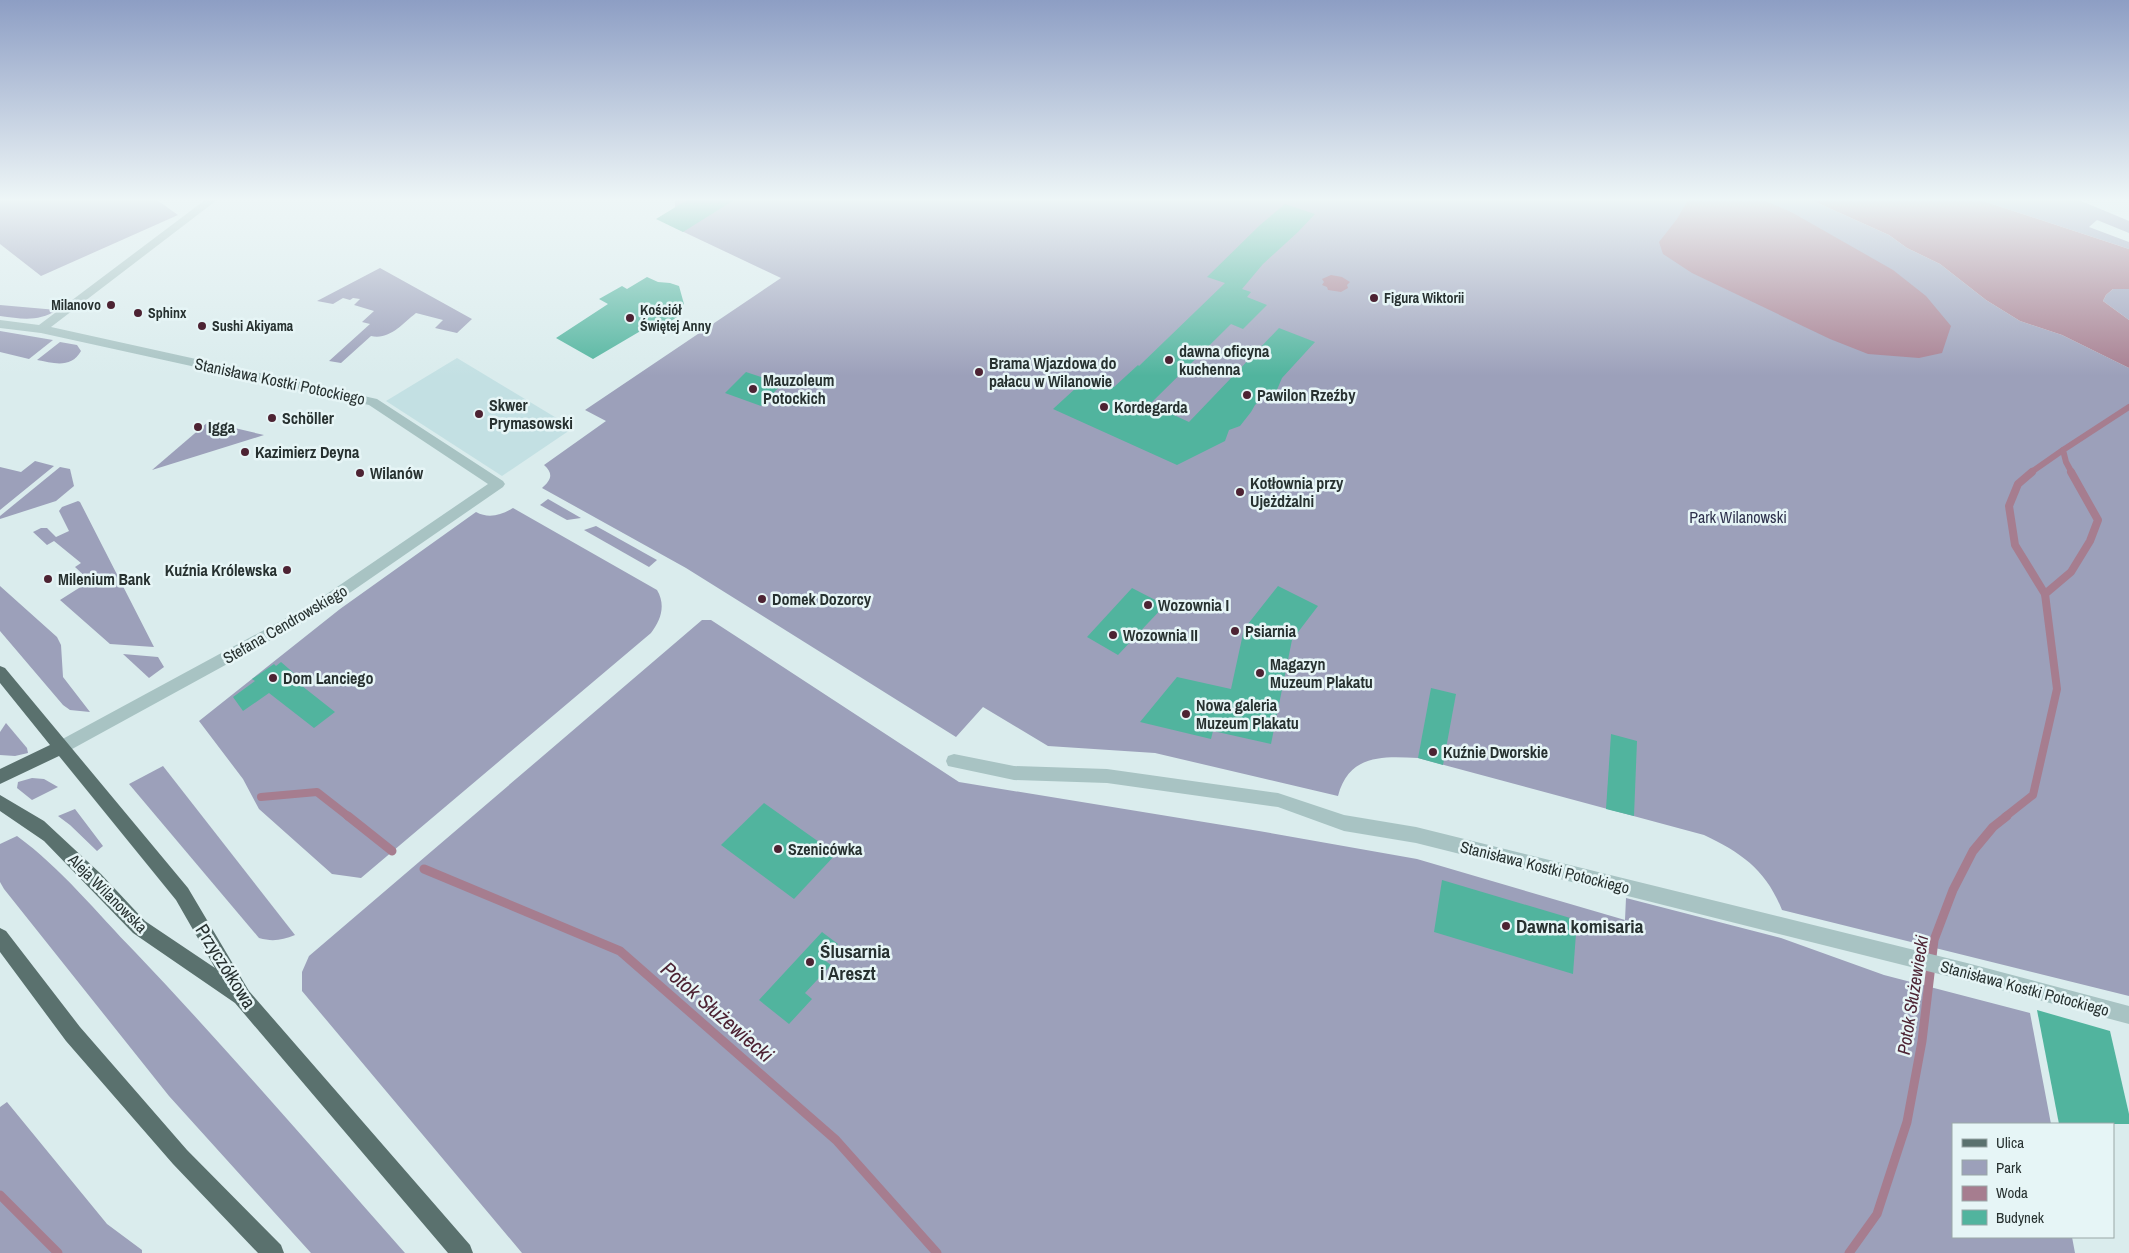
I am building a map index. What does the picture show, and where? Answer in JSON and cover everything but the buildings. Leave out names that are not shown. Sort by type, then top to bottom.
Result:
[{"type":"main road","name":"Przyczółkowa","points":[[0,672],[182,894],[242,998],[462,1253]]},
{"type":"main road","points":[[0,777],[63,747]]},
{"type":"main road","name":"Aleja Wilanowska","points":[[0,802],[38,826],[59,844],[138,927],[242,998]]},
{"type":"main road","points":[[0,937],[73,1034],[180,1157],[273,1253]]},
{"type":"street","points":[[41,329],[134,258]]},
{"type":"street","name":"Stanisława Kostki Potockiego","points":[[0,324],[41,329],[108,343],[373,402],[498,484]]},
{"type":"street","name":"Stefana Cendrowskiego","points":[[63,747],[317,608],[498,484]]},
{"type":"street","name":"Stanisława Kostki Potockiego","points":[[954,760],[1014,773],[1107,776],[1278,800],[1344,823],[1416,835],[1967,972],[2129,1015]]},
{"type":"green space","points":[[19,258],[80,258],[41,276]]},
{"type":"green space","name":"Park Wilanowski","points":[[740,258],[1929,258],[1940,264],[1986,300],[2020,321],[2062,335],[2129,368],[2129,996],[1782,910],[1768,884],[1751,864],[1730,849],[1704,835],[1418,758],[1392,757],[1369,760],[1350,772],[1343,782],[1338,796],[1155,753],[1048,746],[983,707],[956,737],[686,568],[542,488],[550,477],[549,471],[544,465],[606,421],[585,410],[781,278]]},
{"type":"green space","points":[[380,268],[472,319],[457,333],[435,328],[443,320],[416,313],[390,333],[378,337],[371,336],[341,363],[329,361],[370,324],[362,322],[374,311],[354,305],[360,299],[353,298],[350,300],[343,298],[333,304],[317,301]]},
{"type":"green space","points":[[2113,289],[2129,289],[2129,320],[2103,301],[2106,295]]},
{"type":"green space","points":[[0,305],[57,310],[36,318],[16,318],[0,316]]},
{"type":"green space","points":[[0,331],[53,340],[29,359],[0,352]]},
{"type":"green space","points":[[60,342],[77,345],[81,351],[77,357],[67,363],[37,360]]},
{"type":"green space","points":[[208,422],[264,435],[152,470]]},
{"type":"green space","points":[[35,461],[54,466],[0,510],[0,467],[21,472]]},
{"type":"green space","points":[[60,467],[70,469],[74,486],[56,501],[0,519],[0,516]]},
{"type":"green space","points":[[548,499],[581,518],[567,520],[540,505]]},
{"type":"green space","points":[[78,501],[154,647],[110,644],[60,600],[90,581],[75,567],[81,563],[54,541],[47,545],[33,532],[41,528],[47,528],[56,537],[69,531],[59,511],[62,507]]},
{"type":"green space","points":[[513,508],[657,590],[662,607],[660,618],[651,633],[361,878],[332,874],[259,809],[243,779],[199,721],[340,609],[476,512],[490,516],[504,513]]},
{"type":"green space","points":[[596,526],[657,560],[649,567],[584,530]]},
{"type":"green space","points":[[0,586],[57,637],[61,645],[63,677],[90,712],[70,710],[63,705],[0,631]]},
{"type":"green space","points":[[702,620],[711,620],[959,782],[1417,859],[1625,920],[1626,898],[1781,938],[1884,975],[2030,1013],[2051,1123],[1952,1123],[1952,1238],[2072,1238],[2075,1253],[522,1253],[302,991],[302,972],[309,956]]},
{"type":"green space","points":[[123,654],[158,657],[164,667],[149,678]]},
{"type":"green space","points":[[6,723],[27,748],[28,753],[15,756],[0,755],[0,732]]},
{"type":"green space","points":[[163,766],[295,935],[277,940],[259,938],[129,784]]},
{"type":"green space","points":[[32,778],[44,779],[58,787],[32,800],[17,788],[18,782]]},
{"type":"green space","points":[[75,809],[103,846],[97,851],[58,816]]},
{"type":"green space","points":[[17,836],[64,876],[170,989],[272,1101],[405,1253],[311,1253],[169,1096],[4,889],[0,882],[0,844]]},
{"type":"green space","points":[[7,1102],[107,1224],[142,1250],[142,1253],[0,1253],[0,1107]]},
{"type":"shaded area","name":"Skwer Prymasowski","points":[[457,358],[573,428],[502,476],[386,401]]},
{"type":"water","points":[[1670,258],[1873,258],[1893,270],[1926,296],[1951,326],[1942,353],[1919,358],[1868,354],[1830,339],[1692,273]]},
{"type":"water","points":[[1929,258],[2129,258],[2129,289],[2113,289],[2106,295],[2103,301],[2129,320],[2129,368],[2062,335],[2020,321],[1986,300],[1940,264]]},
{"type":"water","points":[[1331,275],[1342,277],[1350,282],[1347,285],[1348,288],[1341,292],[1328,290],[1327,287],[1322,285],[1324,282],[1322,279]]},
{"type":"waterway","name":"Potok Służewiecki","points":[[2063,450],[2129,407]]},
{"type":"waterway","points":[[2030,473],[2063,450]]},
{"type":"waterway","name":"Potok Służewiecki","points":[[2063,450],[2066,462],[2072,473]]},
{"type":"waterway","points":[[2032,472],[2018,484],[2009,506],[2015,545],[2045,594]]},
{"type":"waterway","name":"Potok Służewiecki","points":[[2045,594],[2071,572],[2090,541],[2098,520],[2071,472]]},
{"type":"waterway","name":"Potok Służewiecki","points":[[2005,817],[2033,795],[2057,689],[2045,594]]},
{"type":"waterway","name":"Potok Służewiecki","points":[[261,797],[317,792],[349,817]]},
{"type":"waterway","name":"Potok Służewiecki","points":[[348,816],[392,851]]},
{"type":"waterway","name":"Potok Służewiecki","points":[[1849,1253],[1877,1214],[1907,1122],[1922,1041],[1934,940],[1953,890],[1973,851],[1993,827],[2007,816]]},
{"type":"waterway","name":"Potok Służewiecki","points":[[424,869],[620,951],[836,1140],[937,1253]]},
{"type":"waterway","points":[[0,1195],[58,1253]]},
{"type":"place","name":"Figura Wiktorii","points":[[1374,298]]},
{"type":"place","name":"Milanovo","points":[[111,305]]},
{"type":"place","name":"Sphinx","points":[[138,313]]},
{"type":"place","name":"Kościół Świętej Anny","points":[[630,318]]},
{"type":"place","name":"Sushi Akiyama","points":[[202,326]]},
{"type":"place","name":"dawna oficyna kuchenna","points":[[1169,360]]},
{"type":"place","name":"Brama Wjazdowa do pałacu w Wilanowie","points":[[979,372]]},
{"type":"place","name":"Mauzoleum Potockich","points":[[753,389]]},
{"type":"place","name":"Pawilon Rzeźby","points":[[1247,395]]},
{"type":"place","name":"Kordegarda","points":[[1104,407]]},
{"type":"place","name":"Skwer Prymasowski","points":[[479,414]]},
{"type":"place","name":"Schöller","points":[[272,418]]},
{"type":"place","name":"Igga","points":[[198,427]]},
{"type":"place","name":"Kazimierz Deyna","points":[[245,452]]},
{"type":"place","name":"Wilanów","points":[[360,473]]},
{"type":"place","name":"Kotłownia przy Ujeżdżalni","points":[[1240,492]]},
{"type":"place","name":"Kuźnia Królewska","points":[[287,570]]},
{"type":"place","name":"Milenium Bank","points":[[48,579]]},
{"type":"place","name":"Domek Dozorcy","points":[[762,599]]},
{"type":"place","name":"Wozownia I","points":[[1148,605]]},
{"type":"place","name":"Psiarnia","points":[[1235,631]]},
{"type":"place","name":"Wozownia II","points":[[1113,635]]},
{"type":"place","name":"Magazyn Muzeum Plakatu","points":[[1260,673]]},
{"type":"place","name":"Dom Lanciego","points":[[273,678]]},
{"type":"place","name":"Nowa galeria Muzeum Plakatu","points":[[1186,714]]},
{"type":"place","name":"Kuźnie Dworskie","points":[[1433,752]]},
{"type":"place","name":"Szenicówka","points":[[778,849]]},
{"type":"place","name":"Dawna komisaria","points":[[1506,926]]},
{"type":"place","name":"Ślusarnia i Areszt","points":[[810,962]]}]
